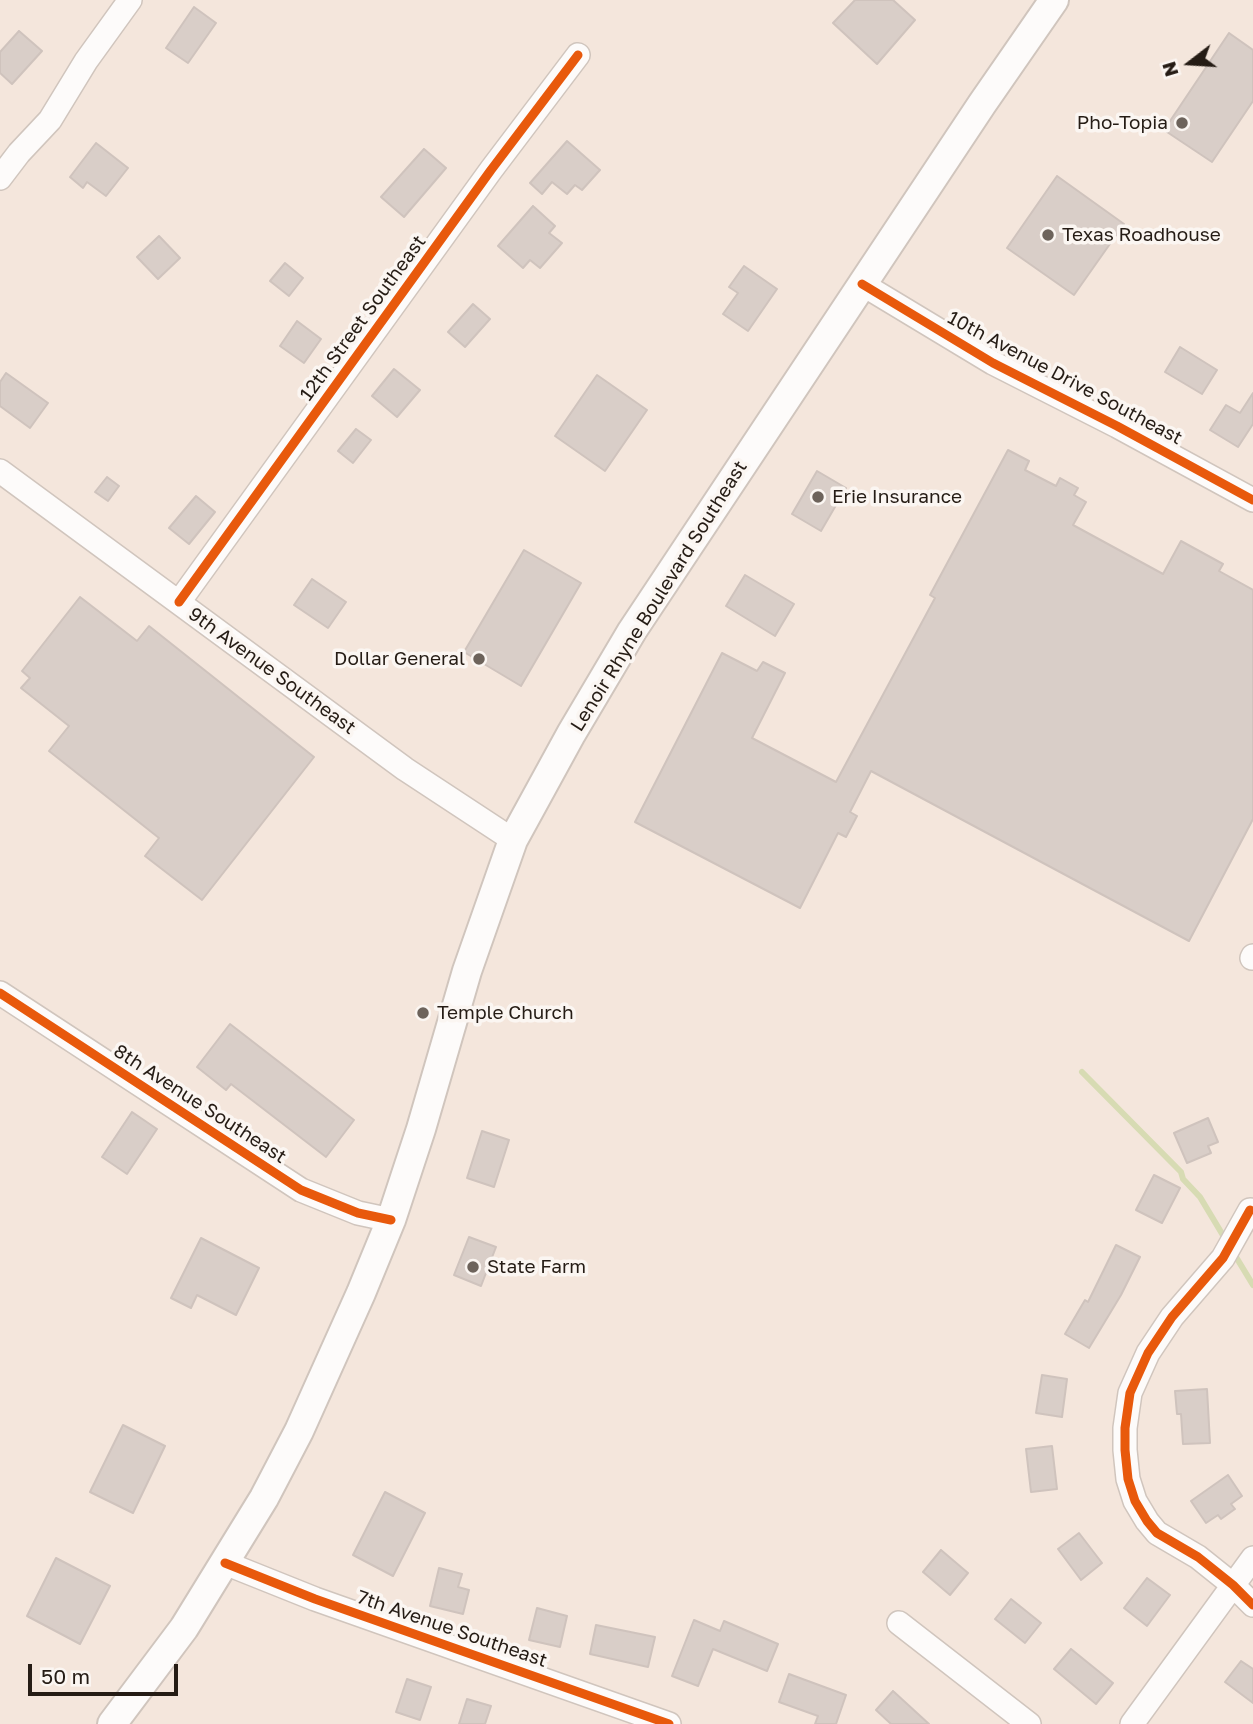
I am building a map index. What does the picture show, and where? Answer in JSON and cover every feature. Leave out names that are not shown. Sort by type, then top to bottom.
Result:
[{"type":"main road","name":"Lenoir Rhyne Boulevard Southeast","points":[[112,1724],[184,1628],[264,1498],[299,1431],[391,1220],[421,1129],[467,971],[513,840],[632,631],[1054,0]]},
{"type":"street","points":[[0,178],[50,120],[86,61],[130,0]]},
{"type":"street","name":"12th Street Southeast","points":[[179,602],[491,170],[578,55]]},
{"type":"street","name":"10th Avenue Drive Southeast","points":[[862,284],[993,363],[1250,493]]},
{"type":"street","name":"9th Avenue Southeast","points":[[0,471],[405,769],[513,840]]},
{"type":"street","name":"8th Avenue Southeast","points":[[0,993],[300,1190],[339,1206],[391,1220]]},
{"type":"street","points":[[1250,1210],[1223,1258],[1172,1317],[1148,1353],[1130,1393],[1125,1428],[1128,1479],[1135,1501],[1147,1521],[1157,1533],[1198,1557],[1253,1605]]},
{"type":"street","points":[[1132,1724],[1253,1558]]},
{"type":"street","name":"7th Avenue Southeast","points":[[225,1563],[302,1595],[668,1724]]},
{"type":"street","points":[[899,1623],[1029,1724]]},
{"type":"building","points":[[855,0],[893,0],[915,20],[877,64],[833,23]]},
{"type":"building","points":[[194,7],[216,23],[188,63],[166,48]]},
{"type":"building","points":[[19,31],[42,51],[12,84],[0,73],[0,52]]},
{"type":"building","points":[[1229,33],[1253,50],[1253,101],[1212,162],[1164,130]]},
{"type":"building","points":[[567,141],[600,170],[582,190],[575,185],[567,194],[552,182],[542,194],[530,183]]},
{"type":"building","points":[[96,143],[128,168],[106,196],[87,182],[83,188],[70,177]]},
{"type":"building","points":[[424,149],[446,168],[404,217],[381,197]]},
{"type":"building","points":[[1057,176],[1124,224],[1074,295],[1007,248]]},
{"type":"building","points":[[533,206],[555,226],[549,233],[562,243],[540,268],[530,260],[523,268],[498,246]]},
{"type":"building","points":[[159,236],[180,258],[158,279],[137,257]]},
{"type":"building","points":[[285,263],[303,278],[289,296],[270,281]]},
{"type":"building","points":[[744,266],[777,289],[748,331],[723,314],[738,293],[729,287]]},
{"type":"building","points":[[473,304],[490,319],[465,347],[448,332]]},
{"type":"building","points":[[297,321],[321,339],[304,363],[280,346]]},
{"type":"building","points":[[1180,347],[1217,370],[1202,394],[1165,372]]},
{"type":"building","points":[[394,369],[420,390],[397,417],[372,396]]},
{"type":"building","points":[[6,373],[48,403],[30,428],[0,406],[0,382]]},
{"type":"building","points":[[597,375],[647,410],[605,471],[555,436]]},
{"type":"building","points":[[1253,393],[1253,424],[1238,447],[1210,430],[1226,405],[1240,413]]},
{"type":"building","points":[[356,429],[371,440],[353,463],[338,451]]},
{"type":"building","points":[[1008,450],[1029,461],[1025,470],[1056,486],[1060,478],[1078,488],[1074,495],[1086,502],[1073,525],[1163,574],[1181,541],[1223,564],[1219,571],[1253,590],[1253,819],[1189,941],[871,771],[850,812],[857,816],[846,837],[838,833],[800,908],[635,822],[722,653],[757,671],[763,662],[785,673],[752,738],[836,782],[935,598],[930,595]]},
{"type":"building","points":[[817,471],[846,488],[821,531],[792,514]]},
{"type":"building","points":[[107,477],[119,486],[108,501],[95,492]]},
{"type":"building","points":[[196,496],[215,512],[189,544],[169,528]]},
{"type":"building","points":[[524,550],[581,583],[521,686],[464,652]]},
{"type":"building","points":[[745,575],[794,604],[775,636],[726,606]]},
{"type":"building","points":[[312,579],[346,602],[328,628],[294,605]]},
{"type":"building","points":[[80,597],[137,641],[149,626],[314,757],[202,900],[145,856],[159,838],[49,751],[69,726],[21,688],[30,678],[22,671]]},
{"type":"building","points":[[230,1024],[354,1120],[326,1157],[231,1084],[226,1090],[197,1067]]},
{"type":"building","points":[[132,1112],[157,1129],[127,1174],[102,1157]]},
{"type":"building","points":[[1208,1118],[1218,1142],[1208,1146],[1211,1153],[1187,1163],[1174,1133]]},
{"type":"building","points":[[482,1131],[509,1140],[494,1187],[467,1178]]},
{"type":"building","points":[[1154,1175],[1180,1188],[1162,1223],[1136,1210]]},
{"type":"building","points":[[469,1237],[496,1247],[481,1286],[454,1275]]},
{"type":"building","points":[[201,1238],[259,1268],[236,1315],[197,1295],[191,1308],[171,1298]]},
{"type":"building","points":[[1116,1245],[1140,1257],[1089,1348],[1065,1334],[1085,1300],[1088,1302]]},
{"type":"building","points":[[1042,1375],[1067,1379],[1062,1417],[1036,1413]]},
{"type":"building","points":[[1207,1389],[1210,1443],[1183,1444],[1181,1414],[1177,1414],[1175,1391]]},
{"type":"building","points":[[123,1425],[165,1446],[133,1513],[90,1492]]},
{"type":"building","points":[[1052,1446],[1057,1489],[1031,1492],[1026,1449]]},
{"type":"building","points":[[1228,1475],[1242,1496],[1231,1504],[1235,1509],[1221,1519],[1218,1515],[1206,1523],[1191,1501]]},
{"type":"building","points":[[385,1492],[425,1513],[393,1576],[353,1555]]},
{"type":"building","points":[[1079,1533],[1102,1563],[1081,1580],[1058,1549]]},
{"type":"building","points":[[941,1550],[968,1573],[950,1595],[923,1572]]},
{"type":"building","points":[[56,1558],[110,1586],[80,1644],[27,1616]]},
{"type":"building","points":[[439,1568],[462,1574],[458,1587],[469,1590],[463,1614],[430,1606]]},
{"type":"building","points":[[1147,1578],[1170,1595],[1147,1626],[1124,1608]]},
{"type":"building","points":[[1011,1599],[1041,1623],[1025,1643],[995,1619]]},
{"type":"building","points":[[537,1608],[567,1616],[560,1647],[529,1640]]},
{"type":"building","points":[[694,1620],[720,1631],[724,1621],[778,1644],[767,1671],[713,1649],[698,1686],[672,1676]]},
{"type":"building","points":[[596,1625],[655,1637],[648,1667],[590,1654]]},
{"type":"building","points":[[1071,1649],[1113,1683],[1096,1704],[1054,1669]]},
{"type":"building","points":[[1241,1661],[1253,1669],[1253,1703],[1225,1682]]},
{"type":"building","points":[[789,1674],[846,1695],[836,1724],[815,1724],[818,1716],[779,1702]]},
{"type":"building","points":[[407,1679],[431,1687],[420,1720],[396,1712]]},
{"type":"building","points":[[893,1691],[929,1724],[891,1724],[876,1710]]},
{"type":"building","points":[[467,1699],[491,1706],[485,1724],[459,1724]]},
{"type":"waterway","points":[[1082,1072],[1181,1172],[1183,1179],[1200,1197],[1227,1242]]},
{"type":"waterway","points":[[1233,1252],[1253,1285]]},
{"type":"cycle path","points":[[179,602],[491,170],[578,55]]},
{"type":"cycle path","points":[[862,284],[993,363],[1253,500]]},
{"type":"cycle path","points":[[0,993],[301,1190],[358,1213],[391,1220]]},
{"type":"cycle path","points":[[1250,1210],[1223,1258],[1172,1317],[1148,1353],[1130,1393],[1125,1450],[1128,1479],[1135,1501],[1147,1521],[1157,1533],[1198,1557],[1253,1605]]},
{"type":"cycle path","points":[[225,1563],[315,1599],[669,1724]]},
{"type":"place","name":"Pho-Topia","points":[[1182,123]]},
{"type":"place","name":"Texas Roadhouse","points":[[1048,235]]},
{"type":"place","name":"Erie Insurance","points":[[818,497]]},
{"type":"place","name":"Dollar General","points":[[479,659]]},
{"type":"place","name":"Temple Church","points":[[423,1013]]},
{"type":"place","name":"State Farm","points":[[473,1267]]}]
